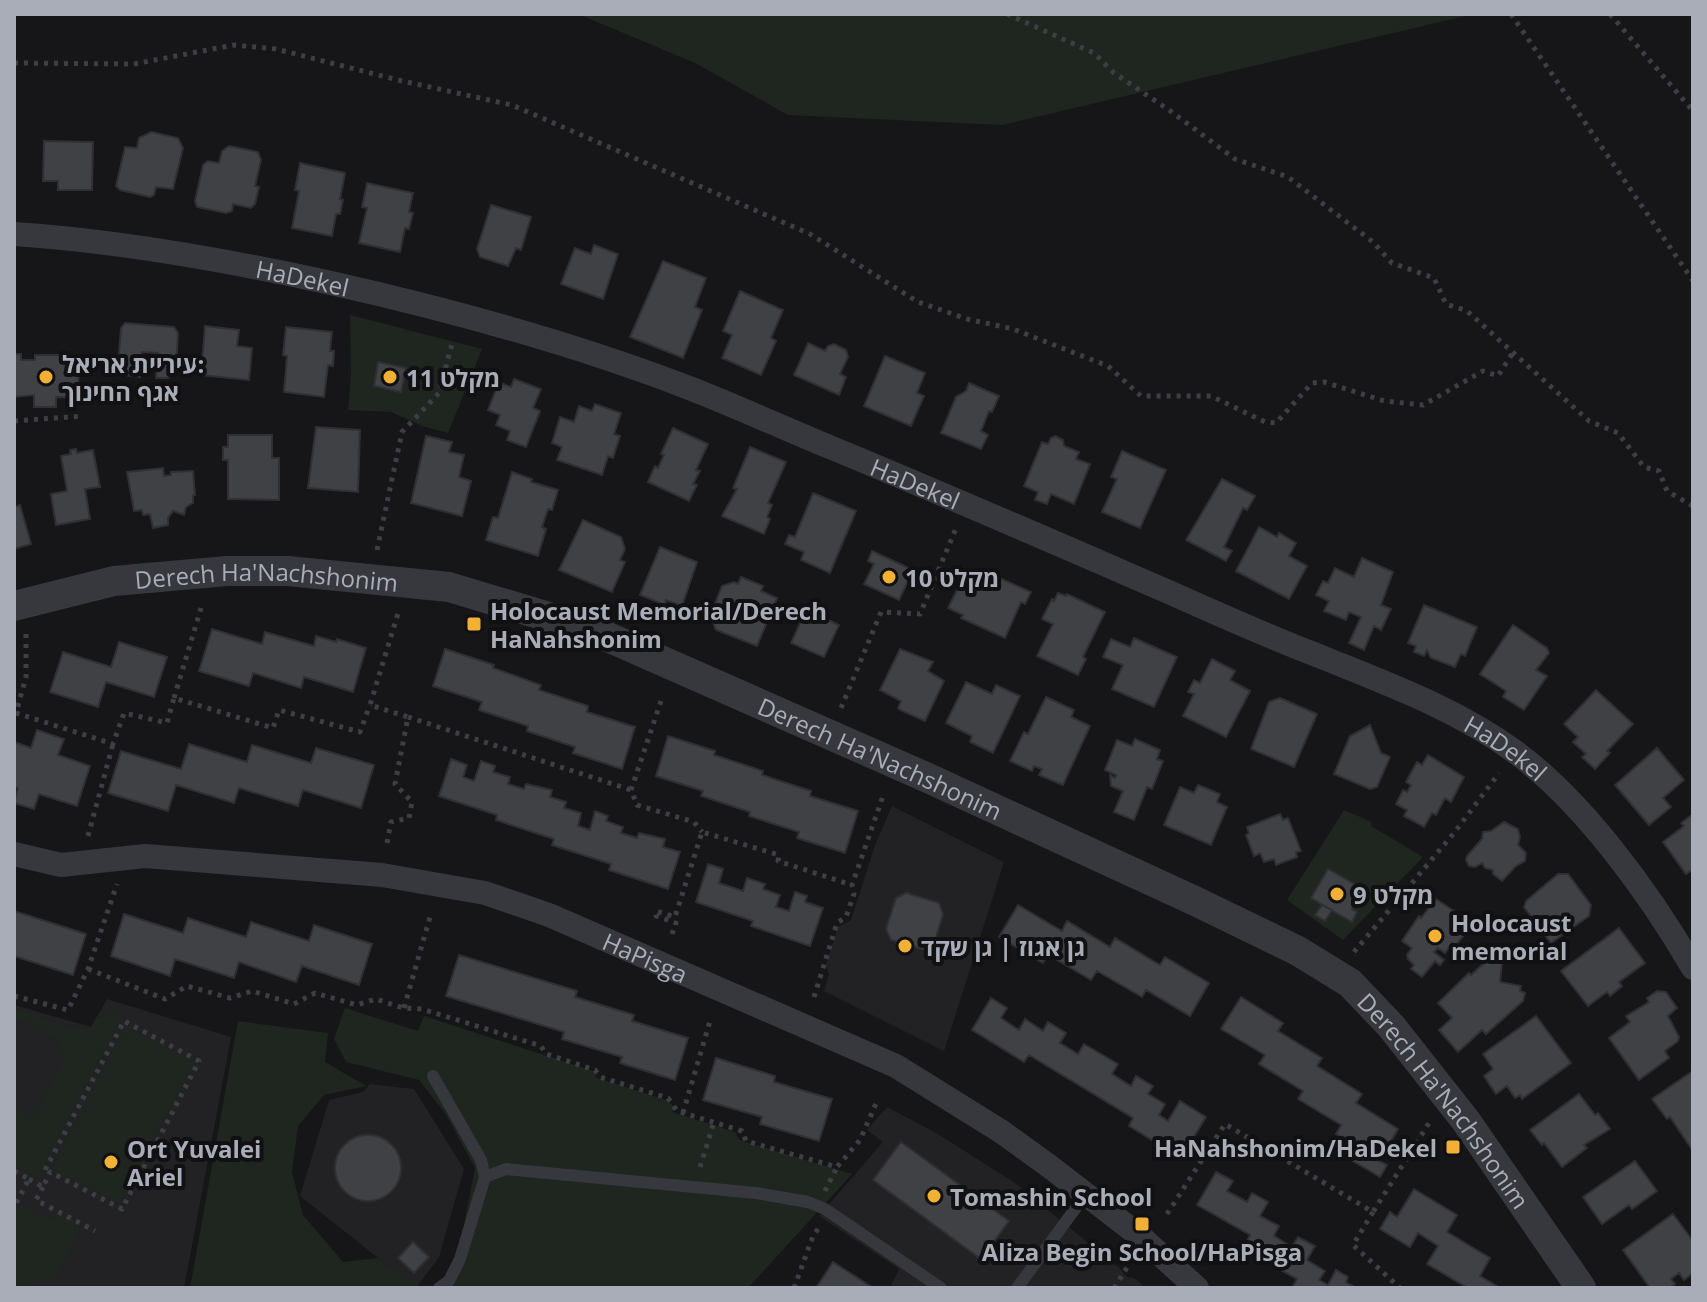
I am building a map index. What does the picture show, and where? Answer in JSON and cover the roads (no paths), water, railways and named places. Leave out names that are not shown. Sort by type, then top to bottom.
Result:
[{"type":"street","name":"HaDekel","points":[[14,234],[154,248],[284,273],[411,301],[567,346],[684,386],[1390,685],[1464,719],[1515,752],[1542,775],[1568,800],[1631,873],[1693,968]]},
{"type":"street","name":"Derech Ha'Nachshonim","points":[[14,606],[114,581],[199,573],[288,571],[449,587],[592,630],[928,778],[1298,951],[1350,983],[1431,1075],[1487,1150],[1581,1288]]},
{"type":"street","name":"HaPisga","points":[[14,854],[61,865],[145,856],[338,870],[485,893],[549,915],[896,1066],[1002,1132],[1140,1236],[1197,1288]]},
{"type":"lane","points":[[433,1076],[481,1160],[485,1177],[460,1259],[449,1281],[439,1288]]},
{"type":"lane","points":[[485,1177],[506,1169],[756,1193],[808,1202],[829,1212],[941,1288]]},
{"type":"lane","points":[[1017,1288],[1086,1194]]},
{"type":"place","name":"עיריית אריאל: אגף החינוך","points":[[46,377]]},
{"type":"place","name":"מקלט 11","points":[[390,377]]},
{"type":"place","name":"מקלט 10","points":[[889,577]]},
{"type":"place","name":"Holocaust Memorial/Derech HaNahshonim","points":[[474,624]]},
{"type":"place","name":"מקלט 9","points":[[1337,894]]},
{"type":"place","name":"Holocaust memorial","points":[[1435,936]]},
{"type":"place","name":"גן אגוז | גן שקד","points":[[905,946]]},
{"type":"place","name":"HaNahshonim/HaDekel","points":[[1453,1147]]},
{"type":"place","name":"Ort Yuvalei Ariel","points":[[111,1162]]},
{"type":"place","name":"Tomashin School","points":[[934,1196]]},
{"type":"place","name":"Aliza Begin School/HaPisga","points":[[1142,1224]]}]
